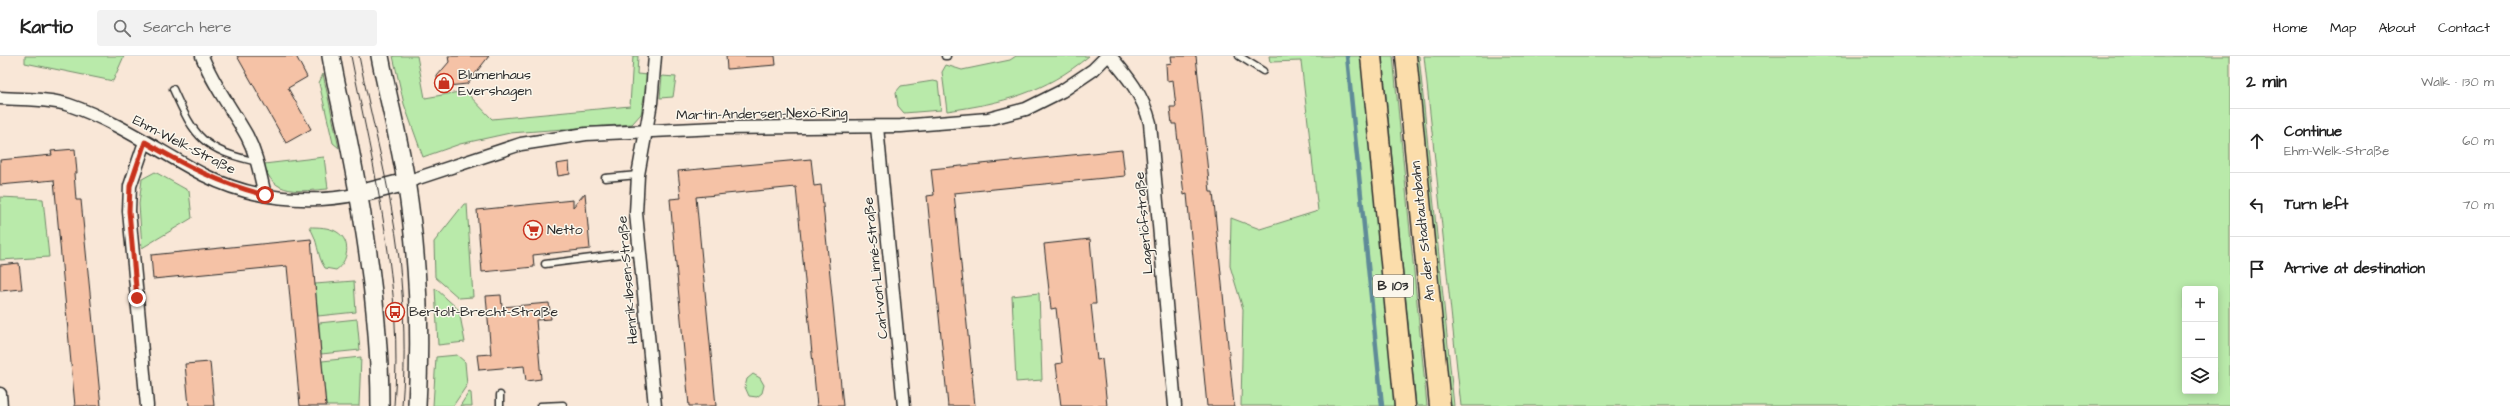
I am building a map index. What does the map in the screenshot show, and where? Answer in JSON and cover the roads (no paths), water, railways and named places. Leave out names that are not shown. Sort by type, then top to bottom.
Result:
[{"type":"highway","name":"B 103","points":[[1371,56],[1405,406]]},
{"type":"highway","name":"An der Stadtautobahn","points":[[1406,56],[1440,406]]},
{"type":"main road","points":[[331,56],[359,194],[376,301],[380,358],[380,406]]},
{"type":"main road","points":[[380,56],[406,182],[415,252],[418,332],[417,406]]},
{"type":"main road","points":[[359,194],[406,182]]},
{"type":"street","points":[[202,56],[207,69],[248,138],[258,162],[265,195]]},
{"type":"street","name":"Henrik-Ibsen-Straße","points":[[655,56],[647,131],[638,175],[636,213],[638,252],[655,406]]},
{"type":"street","name":"Martin-Andersen-Nexö-Ring","points":[[406,182],[521,144],[586,134],[824,126],[877,127],[988,119],[1026,109],[1062,91],[1092,70],[1108,56]]},
{"type":"street","name":"Lagerlöfstraße","points":[[1108,56],[1136,87],[1145,106],[1150,122],[1173,404]]},
{"type":"street","name":"Ehm-Welk-Straße","points":[[0,98],[67,104],[87,111],[206,176],[233,187],[265,195],[329,200],[359,194]]},
{"type":"street","name":"Carl-von-Linné-Straße","points":[[877,127],[904,406]]},
{"type":"street","points":[[145,142],[130,186],[129,211],[147,406]]},
{"type":"street","points":[[0,394],[1,406]]},
{"type":"lane","points":[[1238,56],[1262,71]]},
{"type":"lane","points":[[173,89],[190,125],[205,142],[232,156],[258,162]]},
{"type":"lane","points":[[605,178],[638,175]]},
{"type":"lane","points":[[545,264],[638,252]]},
{"type":"lane","points":[[500,395],[500,406]]},
{"type":"lane","points":[[540,406],[563,405]]},
{"type":"waterway","points":[[1347,56],[1382,406]]},
{"type":"tram line","points":[[351,56],[377,186],[391,274],[395,317],[396,362],[394,406]]},
{"type":"tram line","points":[[359,56],[396,233],[404,332],[402,406]]},
{"type":"place","name":"Blumenhaus Evershagen","points":[[444,83]]},
{"type":"place","name":"Netto","points":[[533,230]]},
{"type":"place","name":"Bertolt-Brecht-Straße","points":[[395,312]]}]
